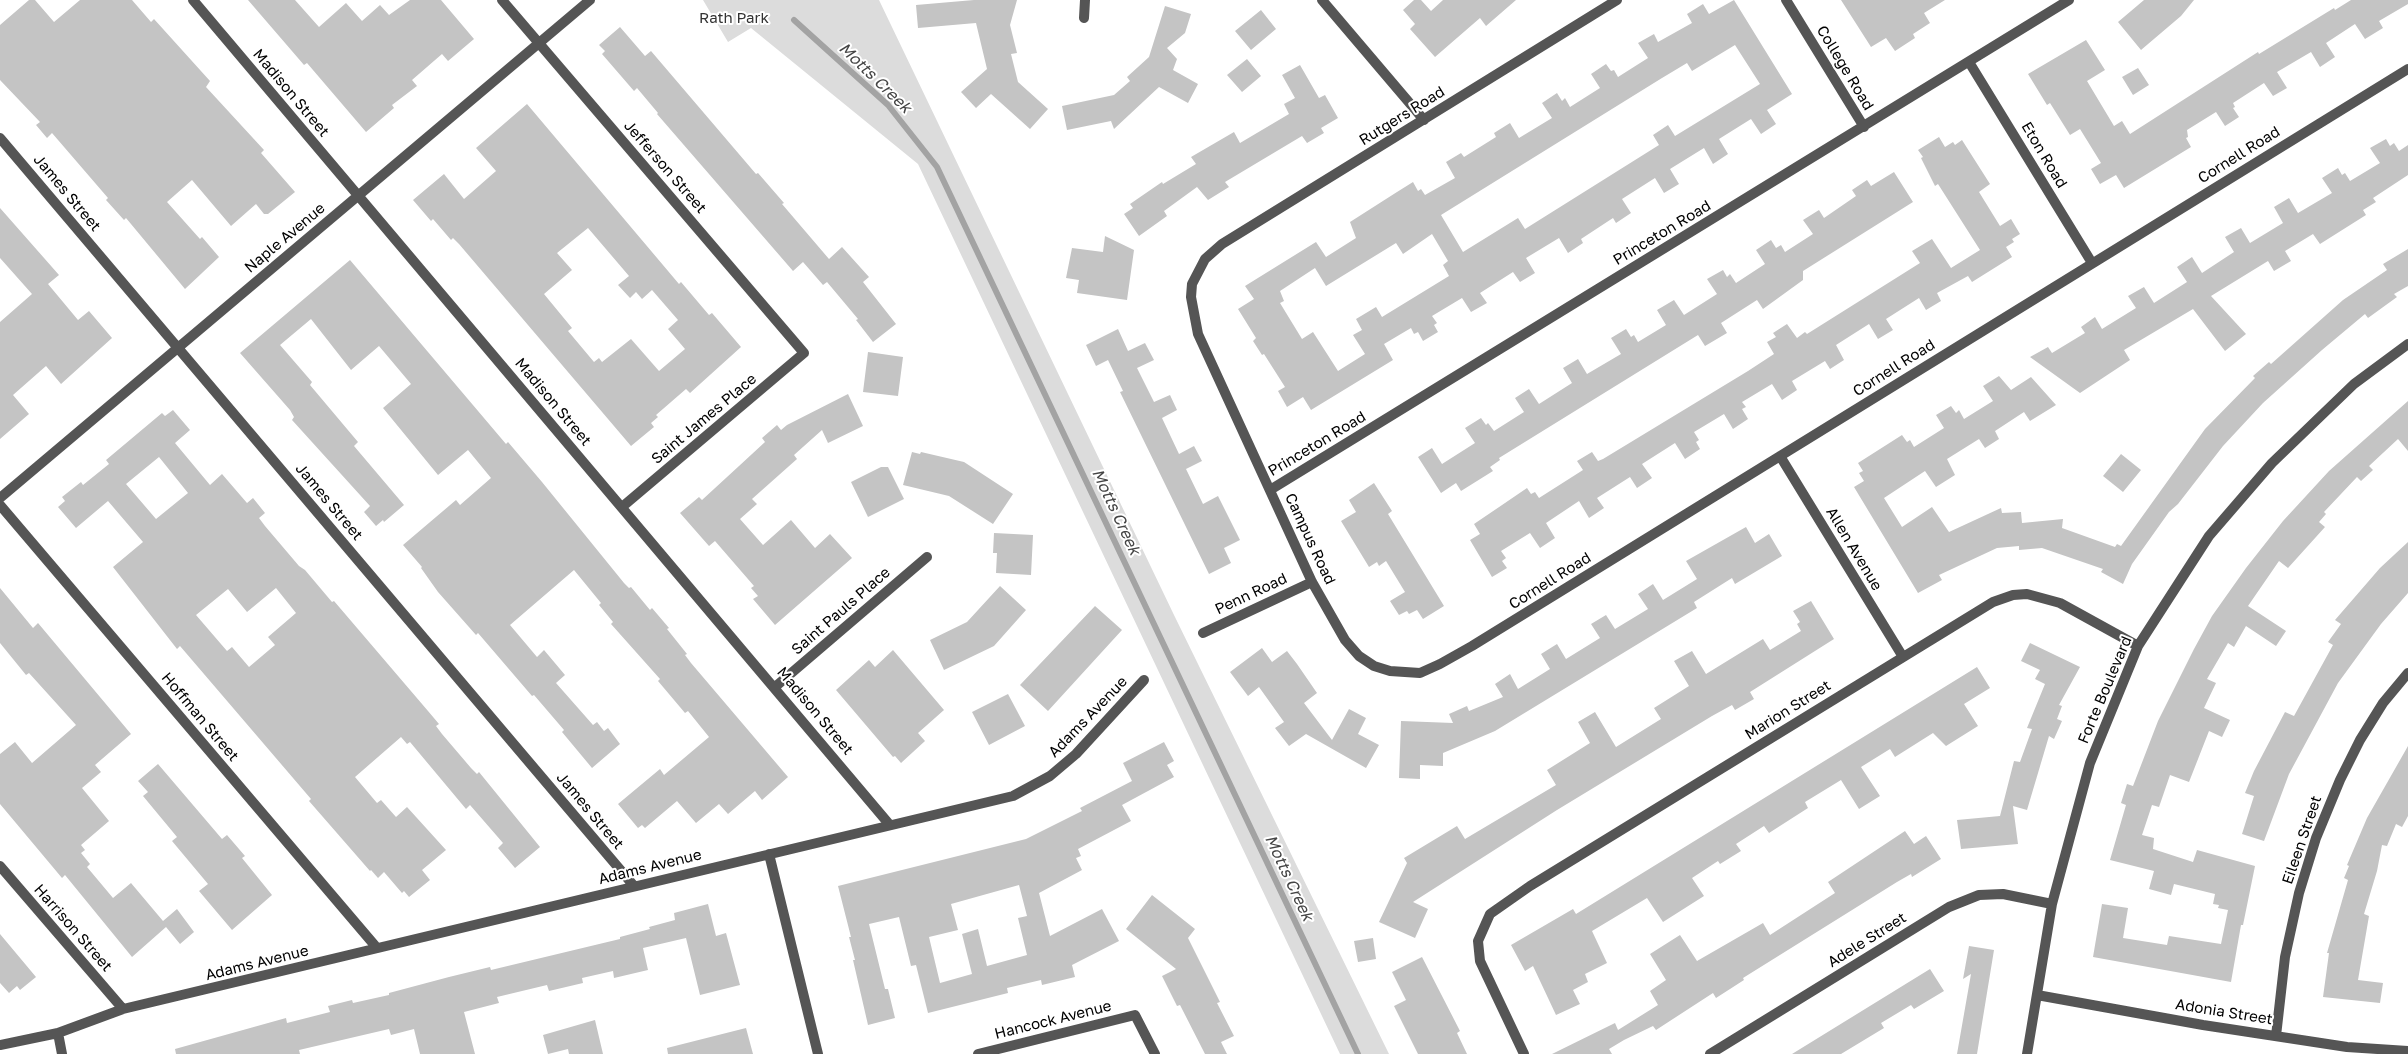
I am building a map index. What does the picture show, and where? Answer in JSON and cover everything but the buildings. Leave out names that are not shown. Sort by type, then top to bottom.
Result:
[{"type":"street","name":"Madison Street","points":[[193,0],[890,824]]},
{"type":"street","name":"Jefferson Street","points":[[502,0],[804,353]]},
{"type":"street","name":"Naple Avenue","points":[[0,498],[590,0]]},
{"type":"street","points":[[1084,18],[1085,0]]},
{"type":"street","points":[[1322,0],[1424,120]]},
{"type":"street","name":"Rutgers Road","points":[[1205,259],[1222,244],[1617,0]]},
{"type":"street","name":"College Road","points":[[1786,0],[1864,127]]},
{"type":"street","name":"Princeton Road","points":[[1270,490],[2068,0]]},
{"type":"street","name":"Eton Road","points":[[1969,62],[2092,263]]},
{"type":"street","name":"Cornell Road","points":[[1390,672],[1420,672],[1440,664],[2408,69]]},
{"type":"street","name":"James Street","points":[[0,138],[634,886]]},
{"type":"street","name":"Campus Road","points":[[1205,259],[1192,284],[1191,297],[1198,334],[1312,582],[1345,640],[1359,656],[1374,666],[1390,672]]},
{"type":"street","name":"Forte Boulevard","points":[[2028,1054],[2052,904],[2090,763],[2138,646],[2209,536],[2272,462],[2354,384],[2408,344]]},
{"type":"street","name":"Saint James Place","points":[[622,507],[804,353]]},
{"type":"street","name":"Allen Avenue","points":[[1780,456],[1903,657]]},
{"type":"street","name":"Hoffman Street","points":[[0,505],[377,948]]},
{"type":"street","name":"Saint Pauls Place","points":[[775,687],[927,557]]},
{"type":"street","name":"Penn Road","points":[[1203,633],[1312,582]]},
{"type":"street","name":"Marion Street","points":[[1524,1054],[1480,961],[1478,941],[1490,914],[1530,886],[1994,602],[2013,595],[2027,594],[2060,603],[2138,646]]},
{"type":"street","name":"Eileen Street","points":[[2276,1036],[2285,957],[2299,893],[2316,838],[2340,780],[2360,740],[2383,703],[2407,678]]},
{"type":"street","name":"Adams Avenue","points":[[58,1033],[122,1010],[1013,796],[1050,776],[1076,754],[1144,680]]},
{"type":"street","points":[[769,854],[818,1054]]},
{"type":"street","name":"Harrison Street","points":[[0,866],[122,1010]]},
{"type":"street","name":"Adele Street","points":[[1710,1054],[1949,907],[1979,895],[2003,894],[2052,904]]},
{"type":"street","name":"Adonia Street","points":[[2037,995],[2203,1025],[2347,1047],[2408,1051]]},
{"type":"street","name":"Hancock Avenue","points":[[978,1054],[1135,1015],[1155,1054]]},
{"type":"street","points":[[0,1045],[58,1033],[62,1054]]},
{"type":"green space","name":"Rath Park","points":[[703,0],[879,0],[1174,615],[1389,1054],[1340,1054],[918,164],[751,28],[728,42]]},
{"type":"waterway","name":"Motts Creek","points":[[794,20],[888,105],[937,167],[1358,1054]]}]
